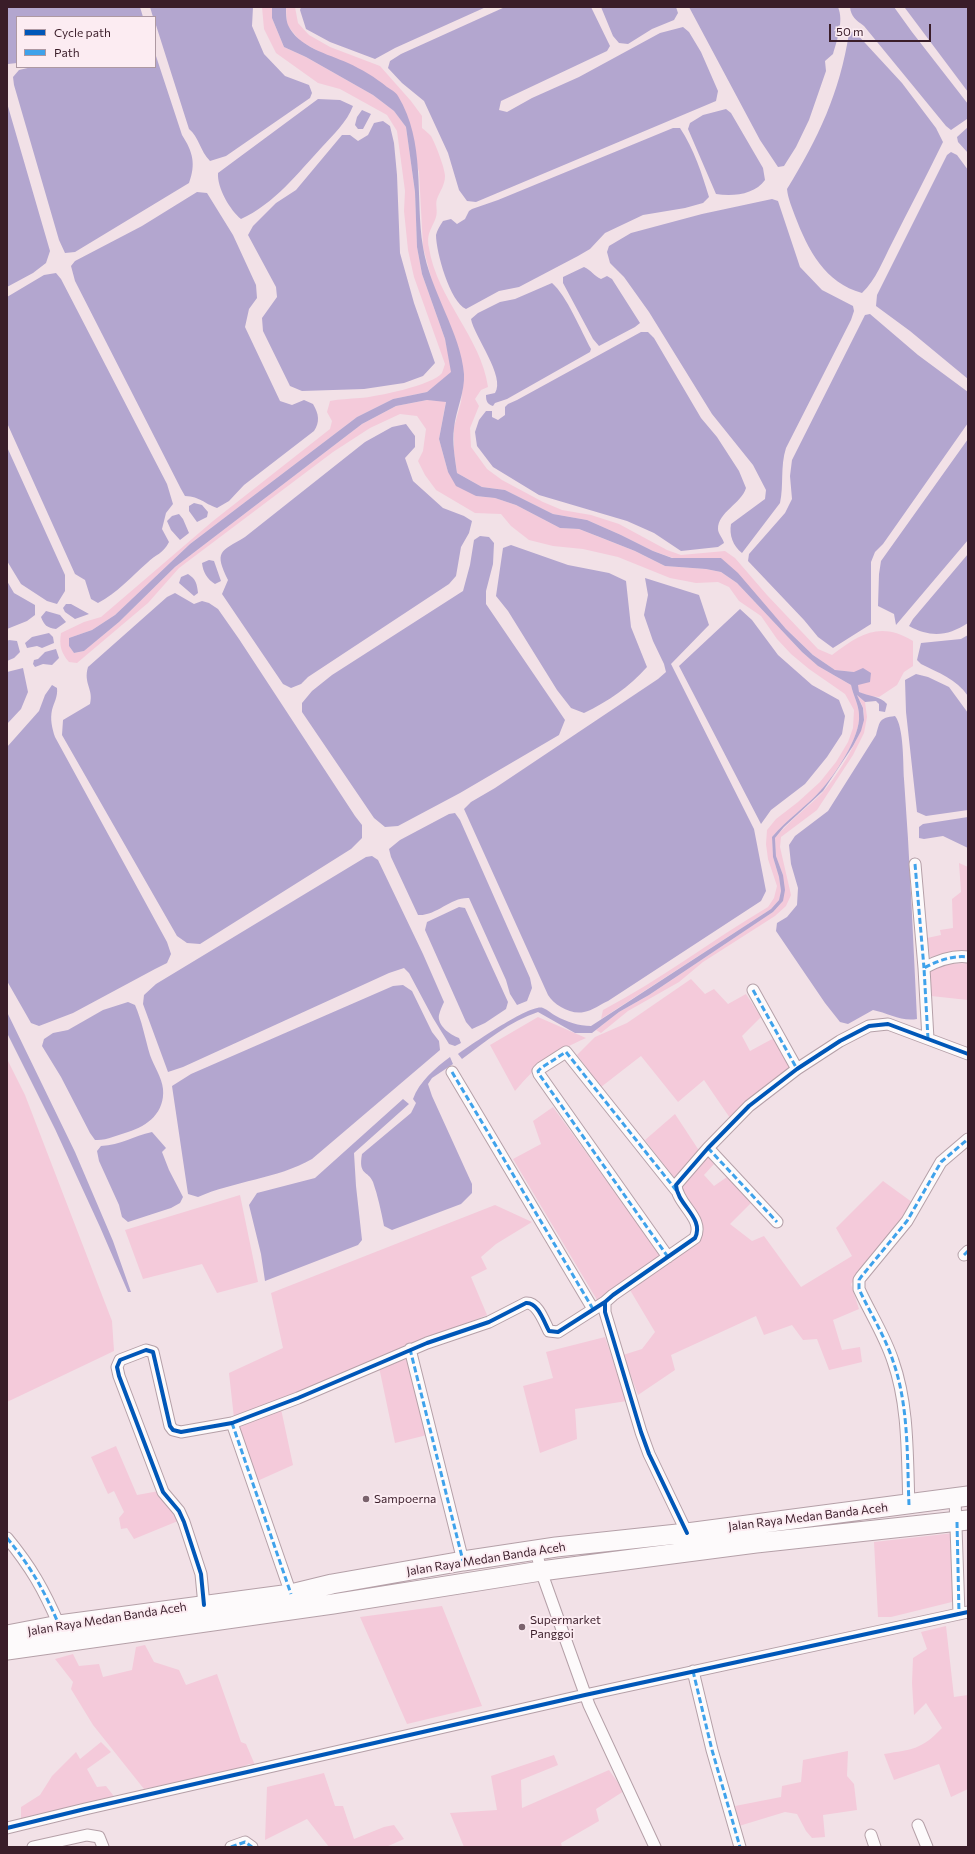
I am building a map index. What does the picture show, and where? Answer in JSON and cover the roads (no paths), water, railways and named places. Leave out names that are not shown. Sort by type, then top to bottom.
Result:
[{"type":"highway","name":"Jalan Raya Medan Banda Aceh","points":[[7,1635],[59,1625],[290,1594],[332,1584],[536,1550],[687,1533],[961,1497]]},
{"type":"highway","name":"Jalan Raya Medan Banda Aceh","points":[[7,1650],[333,1604],[541,1571],[756,1543],[962,1521]]},
{"type":"street","points":[[915,864],[924,968],[928,1039]]},
{"type":"street","points":[[924,968],[936,961],[962,956],[968,958]]},
{"type":"street","points":[[753,990],[797,1069]]},
{"type":"street","points":[[676,1190],[676,1185],[708,1148],[749,1106],[797,1069],[840,1041],[869,1026],[888,1024],[968,1054]]},
{"type":"street","points":[[204,1605],[201,1574],[184,1522],[179,1510],[163,1492],[132,1414],[119,1376],[117,1364],[120,1360],[146,1350],[153,1352],[170,1426],[173,1430],[181,1432],[232,1422],[298,1398],[410,1349],[488,1322],[526,1303],[530,1303],[536,1307],[551,1332],[558,1332],[567,1328],[593,1308],[605,1302],[612,1295],[692,1241],[697,1231],[697,1223],[676,1190],[566,1052],[541,1068],[538,1071],[539,1074],[668,1257]]},
{"type":"street","points":[[452,1072],[593,1308]]},
{"type":"street","points":[[909,1505],[905,1425],[897,1374],[893,1360],[859,1289],[859,1280],[907,1221],[941,1162],[968,1139]]},
{"type":"street","points":[[708,1148],[777,1222]]},
{"type":"street","points":[[605,1302],[605,1312],[641,1432],[649,1454],[687,1533]]},
{"type":"street","points":[[410,1349],[463,1561]]},
{"type":"street","points":[[232,1422],[290,1594]]},
{"type":"street","points":[[7,1828],[585,1695],[964,1613],[961,1497]]},
{"type":"street","points":[[7,1538],[28,1564],[46,1595],[59,1625]]},
{"type":"street","points":[[536,1550],[541,1571],[585,1695],[655,1847]]},
{"type":"street","points":[[694,1672],[712,1750],[740,1847]]},
{"type":"street","points":[[918,1825],[927,1847]]},
{"type":"street","points":[[33,1847],[87,1835],[99,1837],[103,1847]]},
{"type":"street","points":[[871,1835],[875,1847]]},
{"type":"street","points":[[231,1847],[245,1842],[252,1847]]},
{"type":"place","name":"Sampoerna","points":[[366,1499]]},
{"type":"place","name":"Supermarket Panggoi","points":[[522,1627]]}]
